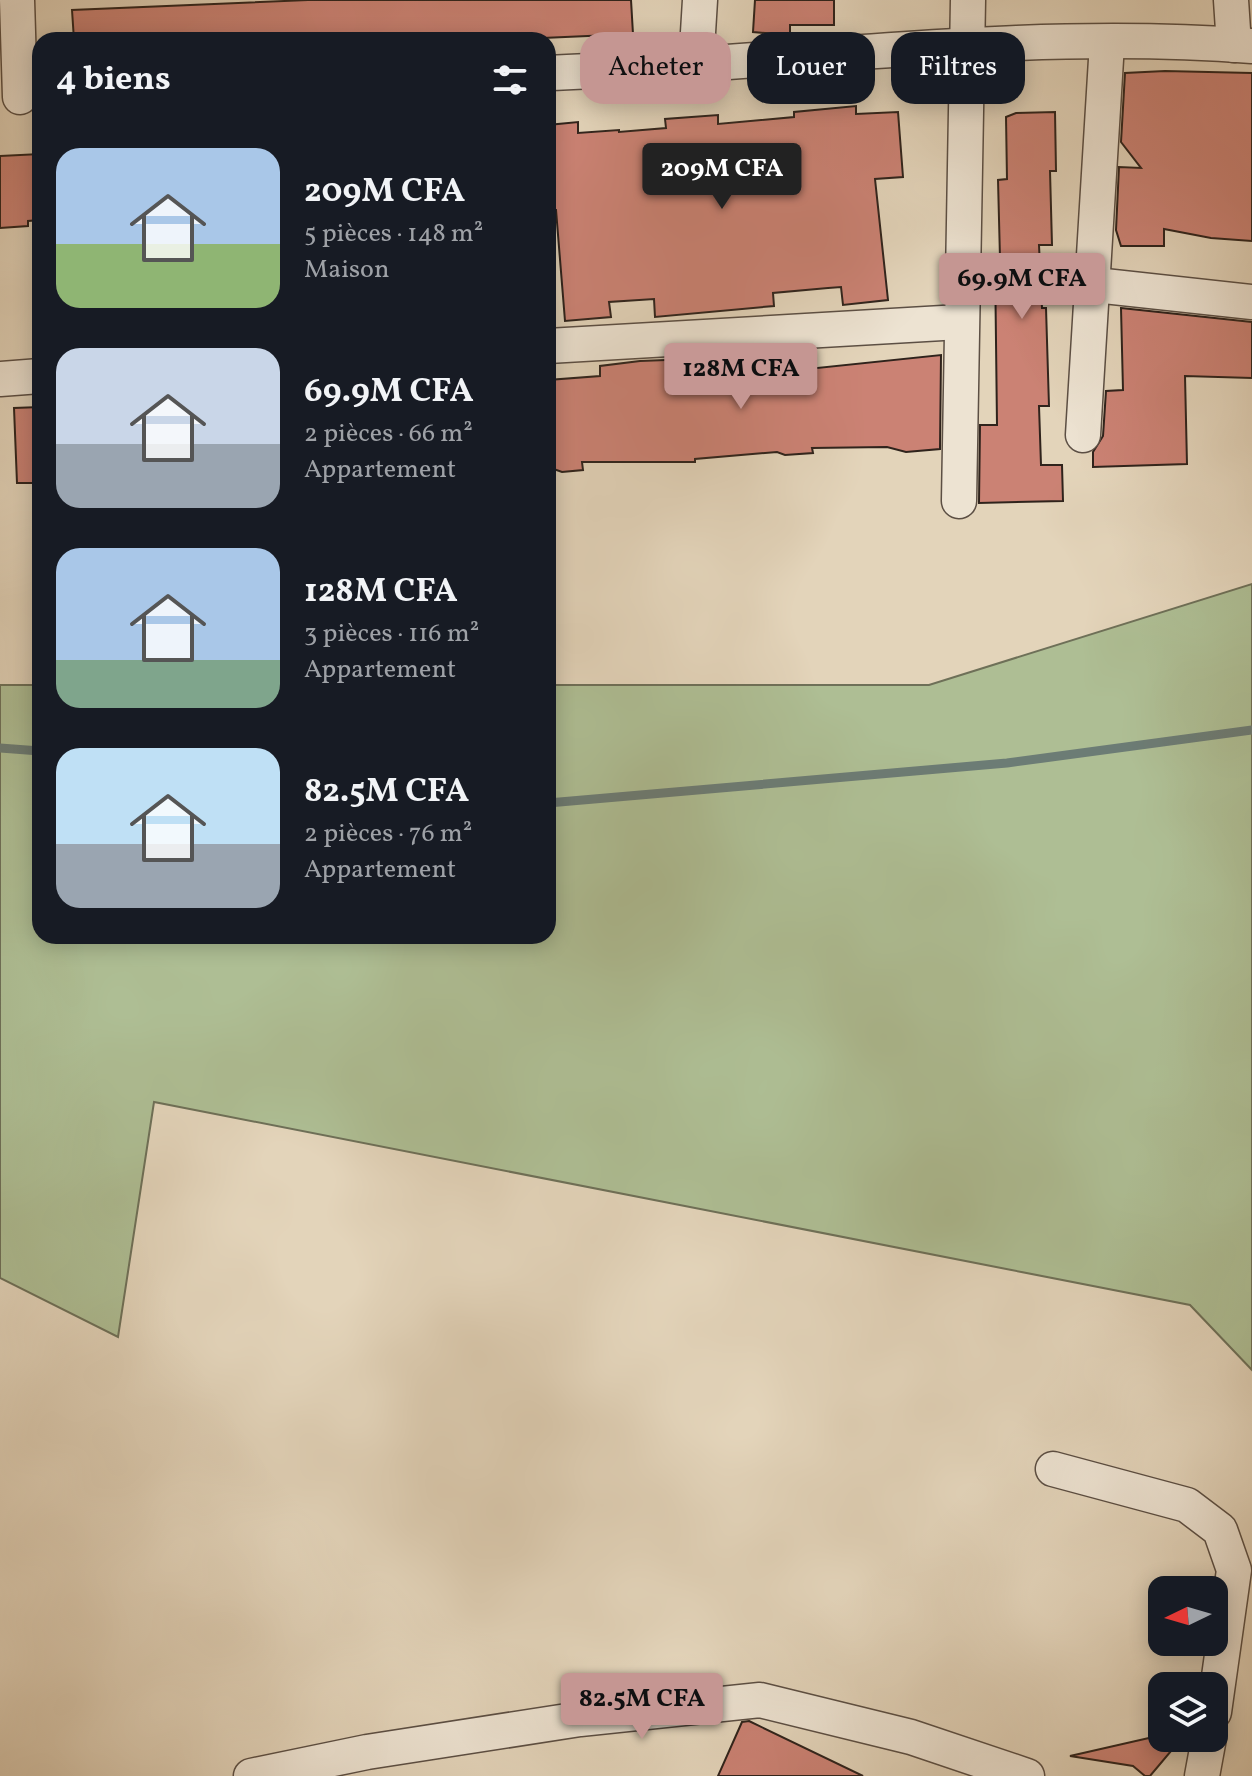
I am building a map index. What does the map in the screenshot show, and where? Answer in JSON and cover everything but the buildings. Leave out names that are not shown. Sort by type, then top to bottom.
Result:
[{"type":"street","points":[[17,0],[20,97]]},
{"type":"street","points":[[698,32],[700,0]]},
{"type":"street","points":[[968,0],[969,32]]},
{"type":"street","points":[[1025,45],[1184,42],[1243,46],[1231,0]]},
{"type":"street","points":[[1083,435],[1095,285],[1107,43]]},
{"type":"street","points":[[731,63],[891,51]]},
{"type":"street","points":[[556,73],[580,71]]},
{"type":"street","points":[[959,501],[960,322],[967,104]]},
{"type":"street","points":[[1095,285],[1252,302]]},
{"type":"street","points":[[556,346],[960,322]]},
{"type":"street","points":[[0,379],[32,377]]},
{"type":"street","points":[[1053,1469],[1187,1505],[1220,1530],[1234,1570],[1220,1672]]},
{"type":"street","points":[[251,1776],[367,1752],[564,1721],[760,1700],[911,1737],[1027,1776]]},
{"type":"street","points":[[1202,1776],[1206,1752]]},
{"type":"green space","points":[[1252,584],[1252,1370],[1190,1305],[154,1102],[118,1337],[0,1278],[0,685],[32,685],[32,944],[556,944],[556,685],[929,685]]},
{"type":"waterway","points":[[556,802],[1007,763],[1252,730]]},
{"type":"waterway","points":[[0,748],[32,750]]}]
